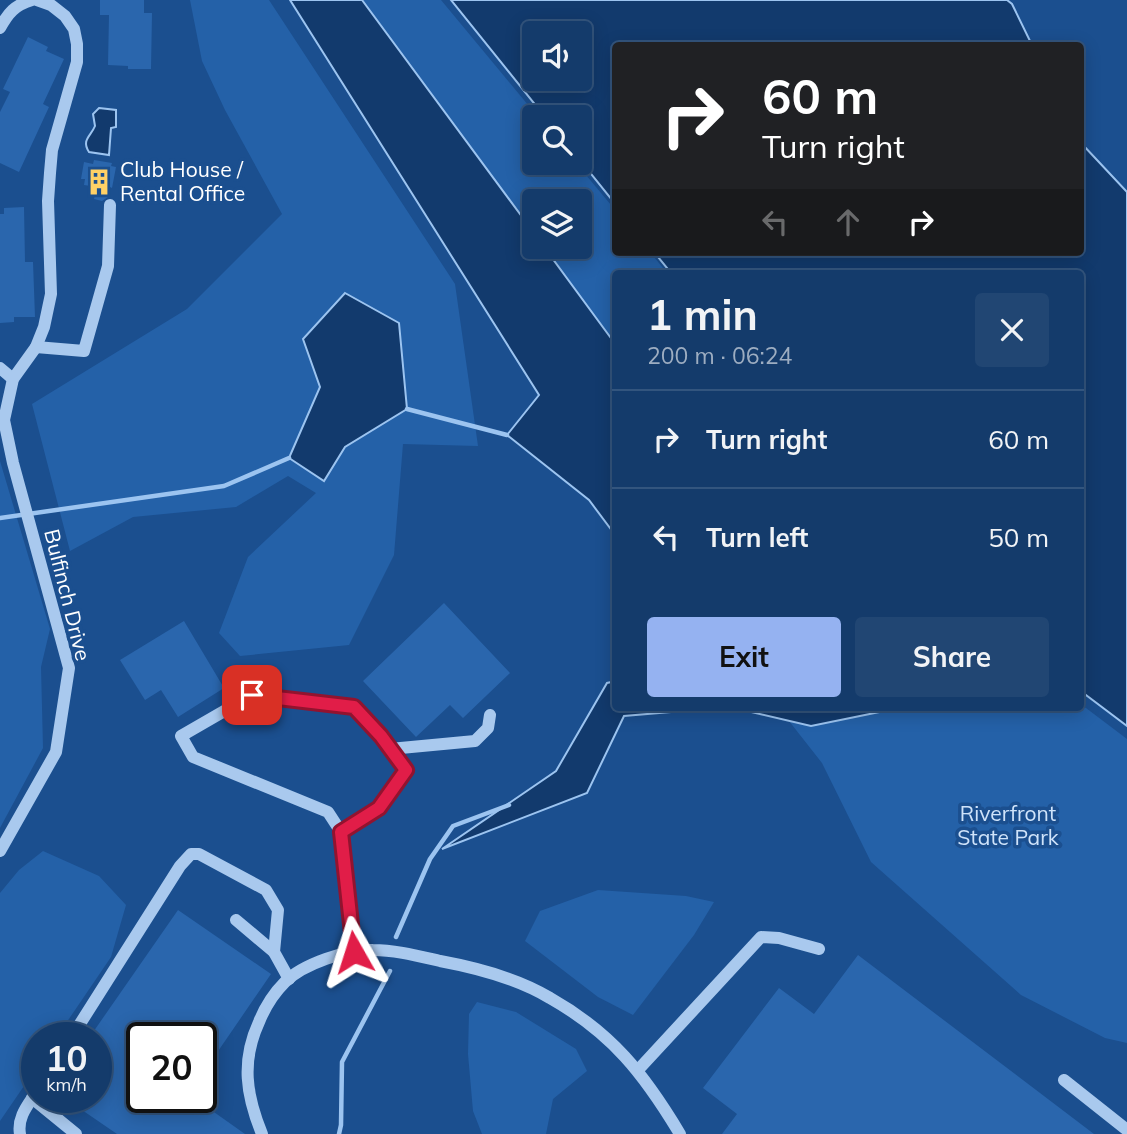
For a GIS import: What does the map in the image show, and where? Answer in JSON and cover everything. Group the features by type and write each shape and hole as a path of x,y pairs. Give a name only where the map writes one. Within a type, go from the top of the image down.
{"street":[{"name":"Bulfinch Drive","path":"0,28 8,13 20,4 34,0 51,5 65,16 74,29 77,44 74,78 52,150 48,201 51,294 44,327 36,347 13,379 4,428 69,668 56,752 0,851"},
{"path":"36,347 85,351 108,267 110,205"},
{"path":"0,368 13,379"},
{"path":"341,832 379,808 406,770 354,707 252,695 181,736 193,757 328,812 341,832 354,952"},
{"path":"390,749 475,741 488,728 490,715"},
{"path":"81,1022 180,866 191,854 199,854 266,890 278,910 274,952"},
{"path":"236,920 274,952 289,978"},
{"path":"638,1070 761,937 779,938 819,948"},
{"path":"262,1134 247,1076 248,1051 267,1004 289,978 312,965 342,954 372,950 474,967 510,979 550,998 600,1032 638,1070 680,1134"},
{"path":"1064,1080 1127,1130"},
{"path":"20,1134 23,1113"},
{"path":"54,1113 76,1134"}],"green space":[{"path":"190,0 269,0 455,284 478,446 403,444 394,555 349,645 240,656 219,633 248,557 316,493 288,476 236,507 133,517 70,551 32,404 187,309 282,214 225,110 202,61"},
{"path":"298,0 441,0 528,105 522,105 522,175 586,175 612,206 612,256 653,256 665,270 612,270 612,506"},
{"path":"0,461 50,629 41,667 43,748 0,828"},
{"name":"Riverfront State Park","path":"1084,707 1127,739 1127,1043 1105,1038 1021,995 871,862 822,763 781,711 1084,711"},
{"path":"43,851 99,876 126,905 111,957 67,1022 21,1022 21,1090 0,1121 0,893 19,870"},
{"path":"598,890 686,896 714,902 694,935 633,1015 598,997 525,941 540,911"},
{"path":"477,1002 516,1012 576,1049 587,1071 553,1099 546,1134 482,1134 473,1111 468,1054 469,1014"}],"shaded area":[{"path":"290,0 362,0 522,217 522,259 553,259 612,340 612,531 589,500 507,435 539,395"},
{"path":"451,0 1007,0 1012,4 1031,42 612,42 612,200 592,175 592,105 535,105 524,91 592,91 592,21 522,21 522,88"},
{"path":"99,108 116,110 116,127 111,128 109,155 89,152 86,144 95,126 93,114"},
{"path":"1084,146 1127,192 1127,726 1084,694 1084,270 669,270 657,256 1084,256"},
{"path":"345,293 399,323 407,409 345,447 324,481 289,458 320,387 303,339"},
{"path":"612,682 612,711 683,711 624,716 587,793 442,849 556,771 607,683"},
{"path":"747,711 884,711 811,726"}],"building":[{"path":"100,0 144,0 144,13 152,13 151,69 128,69 128,66 108,65 109,15 100,15"},
{"path":"28,37 48,47 46,51 64,59 43,104 49,107 19,172 0,163 0,112 10,92 3,89"},
{"name":"Club House / Rental Office","path":"94,160 112,163 111,166 116,167 112,188 110,187 108,197 102,201 94,199 97,187 84,185 85,179 81,179 84,162 93,164"},
{"path":"24,207 25,262 33,262 35,317 14,317 14,322 0,323 0,214 4,214 4,208"},
{"path":"444,603 510,673 463,718 450,705 416,737 363,681"},
{"path":"184,621 224,688 178,717 161,690 145,700 120,660"},
{"path":"178,910 271,974 217,1053 217,1022 126,1022 126,1113 215,1113 245,1134 117,1134 86,1113 112,1113 112,1022 100,1022"},
{"path":"858,955 1094,1134 722,1134 737,1114 703,1088 779,988 814,1014"}],"waterway":[{"path":"407,409 507,435"},
{"path":"0,518 224,486 289,458"},
{"path":"396,937 430,859 453,826 509,805"},
{"path":"339,1134 342,1062 390,971"}],"place":[{"name":"Club House / Rental Office","path":"99,182"}],"route":[{"path":"252,695 354,707 381,736 406,770 379,808 341,832 354,952"}]}
